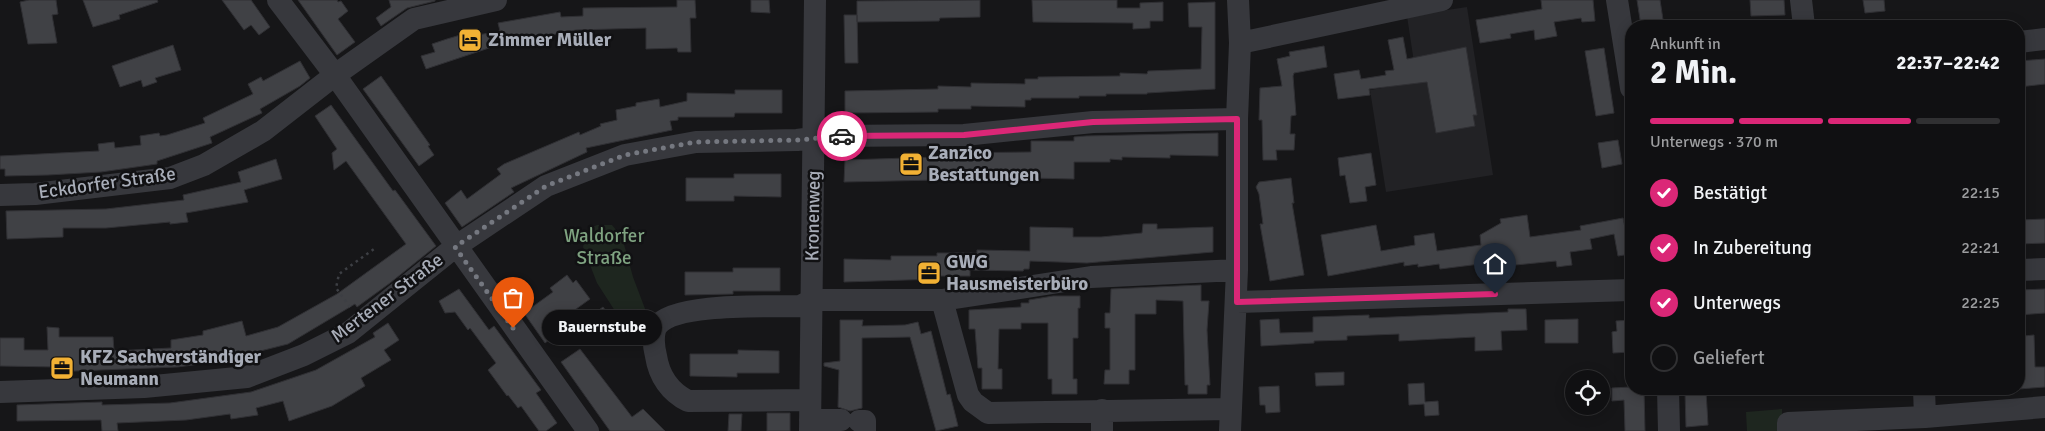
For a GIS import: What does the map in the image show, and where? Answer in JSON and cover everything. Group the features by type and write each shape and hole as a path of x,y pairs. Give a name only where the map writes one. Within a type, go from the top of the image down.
{"street":[{"path":"278,0 335,76 579,428"},
{"name":"Eckdorfer Straße","path":"0,195 35,194 170,178 204,165 263,131 414,19 496,0"},
{"name":"Kronenweg","path":"810,417 815,0"},
{"path":"942,300 968,395 979,407 988,413 1102,420 1230,420 1237,302 1237,119 1240,43 1238,0"},
{"path":"1240,43 1442,0"},
{"path":"1617,0 1625,50"},
{"path":"1800,0 1803,20"},
{"path":"2025,41 2045,39"},
{"name":"Mertener Straße","path":"0,392 144,387 247,377 304,355 348,333 455,247 546,186 625,155 696,142 797,140 814,137 964,135 1093,122 1237,119"},
{"path":"2025,270 2045,269"},
{"path":"855,424 688,401 675,394 664,379 656,359 654,343 657,326 670,316 697,309 800,306 812,300 942,300 1091,276 1237,270"},
{"path":"1237,302 1625,290"},
{"path":"1668,395 1669,431"},
{"path":"1924,395 1925,417"},
{"path":"1788,427 1925,417 2000,421 2045,407"}],"path":[{"path":"361,322 336,288 339,274 374,249"}],"shaded area":[{"path":"1467,7 1493,175 1386,192 1370,90 1417,82 1407,16"}],"green space":[{"name":"Waldorfer Straße","path":"597,225 612,225 622,237 633,277 647,314 638,328 615,311 597,283 583,247 588,229"},
{"path":"1782,409 1782,431 1747,431 1746,412"}],"building":[{"path":"56,0 58,14 52,15 57,43 28,44 20,2"},
{"path":"83,0 157,0 158,2 119,15 120,19 93,27"},
{"path":"222,0 251,0 270,27 259,35 251,25 244,30"},
{"path":"298,0 341,1 348,11 338,19 355,42 337,55"},
{"path":"389,0 435,1 407,8 381,26 376,18 391,7"},
{"path":"677,0 695,0 696,18 690,18 691,52 678,52 677,48 646,49 646,28 576,30 495,46 426,69 421,56 435,52 432,44 447,39 477,30 478,35 500,31 498,23 560,12 561,17 583,16 583,8 677,7"},
{"path":"751,0 769,0 770,13 751,12"},
{"path":"980,0 980,17 940,18 939,21 857,22 857,1"},
{"path":"1032,0 1117,0 1117,8 1140,8 1140,3 1163,2 1163,21 1150,21 1150,28 1133,29 1133,23 1033,22"},
{"path":"1541,0 1593,0 1595,21 1582,22 1581,18 1554,22 1557,36 1535,40 1534,30 1510,34 1511,38 1480,43 1476,20 1542,9"},
{"path":"1637,0 1660,0 1663,20 1640,20"},
{"path":"1750,0 1784,0 1785,15 1751,16"},
{"path":"1863,0 1884,0 1885,11 1865,13"},
{"path":"1215,2 1215,89 1147,94 1106,94 1106,96 1079,96 1079,98 1031,98 1031,100 1025,100 1025,107 971,106 971,109 938,109 938,112 845,113 845,91 938,89 938,86 971,87 971,83 1025,84 1025,79 1038,79 1038,77 1120,76 1120,73 1147,74 1148,71 1201,69 1202,27 1189,27 1188,3"},
{"path":"844,15 857,15 858,63 845,63"},
{"path":"1403,37 1407,59 1466,47 1477,115 1473,115 1475,126 1436,133 1427,82 1369,89 1370,95 1338,99 1334,74 1359,70 1361,79 1386,75 1385,71 1394,70 1388,40"},
{"path":"173,45 181,70 155,78 157,82 143,87 141,80 120,87 112,66"},
{"path":"1324,46 1327,67 1294,73 1293,76 1296,115 1291,116 1290,134 1295,134 1294,150 1276,150 1277,160 1263,160 1262,120 1259,120 1260,88 1282,86 1277,59 1290,56 1289,52"},
{"path":"1604,48 1614,113 1596,116 1585,51"},
{"path":"2045,59 2045,84 2025,86 2025,61"},
{"path":"300,61 310,78 300,86 260,109 262,113 210,137 212,143 157,161 157,164 101,172 48,175 5,176 5,169 0,169 0,156 99,151 98,144 114,142 115,148 141,145 140,136 159,133 160,136 167,135 205,123 203,118 253,94 248,84 261,77 263,81"},
{"path":"381,76 430,145 428,146 434,155 419,166 363,89"},
{"path":"735,90 782,90 782,113 735,113 734,117 678,117 678,120 670,121 672,130 586,148 587,152 511,188 514,192 462,227 445,203 461,190 467,199 501,174 497,169 504,164 579,132 580,135 601,126 600,124 617,120 616,110 636,106 636,103 659,99 660,107 687,101 687,93 735,94"},
{"path":"331,105 393,191 395,190 436,246 390,283 357,307 355,304 288,344 217,362 177,367 74,371 56,371 56,367 0,366 0,338 24,338 24,350 48,350 47,327 59,328 59,337 113,337 114,351 171,348 171,340 203,335 203,331 242,321 246,336 278,327 337,294 406,244 346,161 334,170 332,153 337,149 315,116"},
{"path":"1218,133 1218,156 1122,157 1122,160 1110,159 1110,162 1074,162 1074,179 1031,178 1031,175 938,175 938,180 844,182 845,160 938,157 938,153 1031,152 1031,141 1074,141 1074,137 1086,136"},
{"path":"1618,140 1622,164 1602,168 1598,143"},
{"path":"1371,153 1376,185 1365,187 1367,201 1350,203 1345,175 1340,176 1338,158"},
{"path":"276,159 282,179 244,190 248,202 186,213 188,222 106,228 63,228 63,237 7,239 6,211 106,209 184,200 183,195 241,182 238,172"},
{"path":"734,174 781,174 781,197 734,196 734,201 686,201 686,178 734,178"},
{"path":"1291,178 1294,203 1292,203 1304,275 1270,281 1260,224 1263,224 1259,194 1256,187 1259,182"},
{"path":"1527,215 1530,237 1581,230 1580,226 1623,218 1625,255 1618,256 1614,234 1590,239 1592,249 1570,252 1572,265 1557,267 1556,261 1505,266 1504,261 1440,269 1439,264 1418,267 1418,264 1404,266 1404,262 1328,276 1321,235 1376,225 1381,251 1415,245 1414,236 1434,233 1437,251 1481,245 1480,235 1501,223 1500,219"},
{"path":"2045,219 2045,243 2025,244 2025,220"},
{"path":"1143,224 1157,224 1157,229 1213,227 1213,252 1087,263 1030,261 1029,269 1024,269 1023,271 970,270 970,276 937,276 937,279 844,282 844,259 891,260 891,256 937,256 937,253 977,253 977,250 1030,251 1030,227 1073,228 1073,237 1101,237 1142,233"},
{"path":"733,268 780,268 780,291 733,291 733,294 685,295 685,272 733,272"},
{"path":"567,275 573,283 576,280 590,299 551,327 557,334 545,343 524,313 553,292 550,288"},
{"path":"1201,285 1201,301 1209,301 1207,330 1210,385 1207,385 1207,394 1188,394 1188,385 1185,385 1183,301 1156,300 1156,314 1135,314 1135,370 1129,370 1129,384 1104,384 1105,370 1110,370 1110,328 1105,328 1105,313 1110,313 1111,289"},
{"path":"459,289 489,330 494,326 541,390 536,393 557,423 546,431 539,431 521,406 518,408 507,396 488,370 496,363 470,328 468,330 455,312 445,313 439,301"},
{"path":"2045,289 2045,313 2025,315 2025,290"},
{"path":"1053,296 1080,296 1078,338 1073,338 1073,379 1077,379 1077,394 1052,394 1052,379 1048,379 1048,323 1021,323 1021,329 999,329 998,369 1002,369 1002,389 982,389 982,368 978,368 975,329 969,329 969,310 1021,307 1021,303 1029,303 1029,300"},
{"path":"603,307 611,318 599,326 592,315"},
{"path":"1508,309 1526,309 1527,330 1501,331 1502,350 1475,351 1475,337 1399,341 1399,334 1347,336 1347,340 1261,346 1260,320 1279,319 1280,333 1313,332 1313,317 1369,315 1369,318 1508,312"},
{"path":"1578,319 1578,343 1545,343 1545,320"},
{"path":"840,320 863,320 862,326 905,325 918,322 921,334 931,331 947,395 950,394 958,426 936,431 910,337 862,338 862,408 850,411 838,407 839,370 824,366 824,363 840,361"},
{"path":"1625,320 1625,352 1613,353 1612,332 1617,331 1616,321"},
{"path":"388,323 399,340 384,350 391,360 361,378 365,386 332,406 289,421 283,401 256,408 258,415 231,419 230,414 186,420 117,423 118,431 102,431 101,420 17,421 17,405 102,402 102,405 170,403 251,392 316,370 375,337 373,333"},
{"path":"2034,335 2035,367 2045,367 2045,387 2025,389 2025,336"},
{"path":"580,349 632,417 643,409 665,431 610,431 561,362"},
{"path":"738,350 779,351 779,373 737,373 737,377 690,376 690,354 738,354"},
{"path":"1344,372 1344,385 1316,386 1315,373"},
{"path":"1424,383 1425,402 1438,401 1439,415 1425,416 1424,404 1409,405 1408,384"},
{"path":"1279,386 1280,412 1266,413 1265,405 1260,405 1259,387"},
{"path":"1625,387 1625,395 1644,395 1645,431 1625,431 1624,400 1612,401 1612,388"},
{"path":"1685,395 1706,395 1708,425 1686,427"},
{"path":"767,413 790,413 790,431 767,431"},
{"path":"729,414 742,414 741,431 728,431"}],"way so far":[{"path":"513,328 455,247 546,186 625,155 696,142 797,140 842,136"}],"place":[{"name":"Zimmer Müller","path":"470,40"},
{"name":"Zanzico Bestattungen","path":"911,164"},
{"name":"GWG Hausmeisterbüro","path":"929,273"},
{"name":"Bauernstube","path":"513,328"},
{"name":"KFZ Sachverständiger Neumann","path":"62,368"}],"route":[{"path":"842,136 964,135 1093,122 1237,119 1237,302 1495,294"}]}
